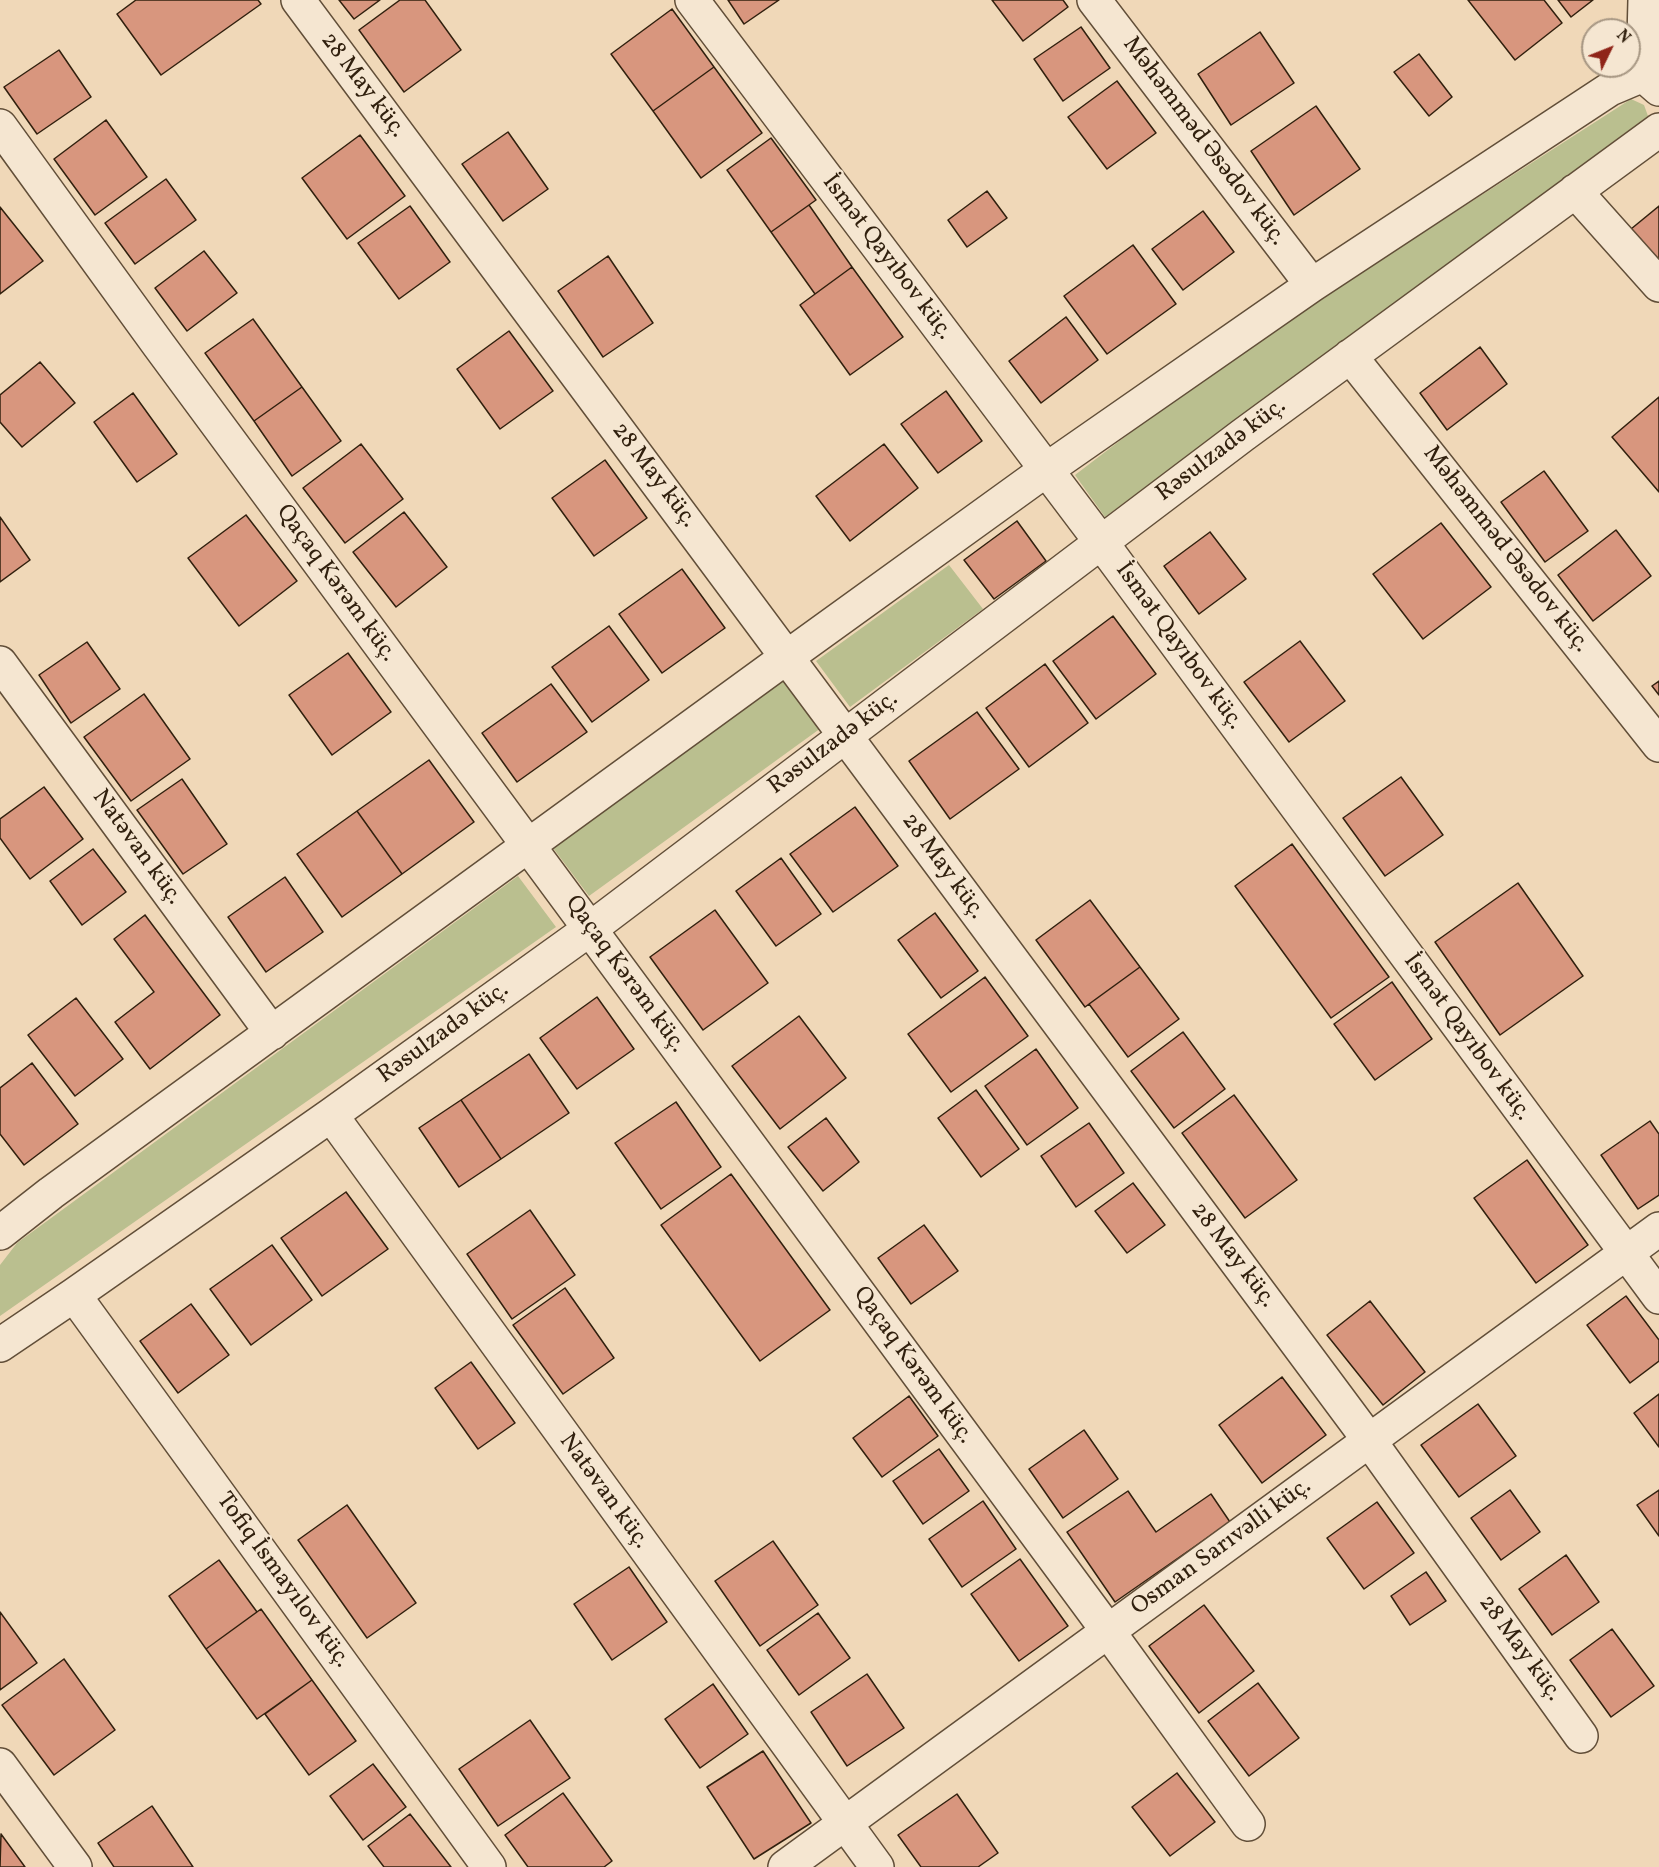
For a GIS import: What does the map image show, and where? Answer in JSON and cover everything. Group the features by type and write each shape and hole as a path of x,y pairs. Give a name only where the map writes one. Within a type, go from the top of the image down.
{"street":[{"name":"28 May küç.","path":"298,0 1369,1440 1581,1736"},
{"name":"İsmət Qayıbov küç.","path":"692,0 1101,542 1659,1297"},
{"name":"Məhəmməd Əsədov küç.","path":"1094,0 1312,285"},
{"path":"1,1231 1046,470 1312,285 1610,89 1651,82 1645,0"},
{"name":"Qaçaq Kərəm küç.","path":"0,126 158,345 1108,1631 1248,1824"},
{"name":"Rəsulzadə küç.","path":"0,1345 331,1115 590,929 1101,542 1659,130"},
{"path":"1575,191 1659,285"},
{"name":"Məhəmməd Əsədov küç.","path":"1350,356 1659,745"},
{"name":"Natəvan küç.","path":"0,663 272,1033"},
{"name":"Natəvan küç.","path":"331,1115 877,1867"},
{"name":"Osman Sarıvəlli küç.","path":"785,1867 1659,1229"},
{"name":"Tofiq İsmayılov küç.","path":"74,1295 489,1867"},
{"path":"0,1766 75,1867"}],"green space":[{"path":"1631,99 1644,105 1648,116 1105,517 1075,475 1190,387 1362,272"},
{"path":"949,565 983,609 850,707 816,661"},
{"path":"784,677 821,728 589,896 553,848"},
{"path":"518,876 556,927 0,1316 0,1265 17,1243"}],"building":[{"path":"136,0 258,0 261,4 161,75 117,14"},
{"path":"339,0 380,0 354,19"},
{"path":"400,0 425,0 461,50 404,92 359,30"},
{"path":"728,0 779,0 744,24"},
{"path":"992,0 1063,0 1068,7 1023,41"},
{"path":"1468,0 1544,0 1562,23 1515,60"},
{"path":"1558,0 1593,0 1571,17"},
{"path":"672,9 714,67 653,111 611,54"},
{"path":"1081,27 1110,68 1063,101 1034,59"},
{"path":"1260,32 1294,83 1231,125 1198,74"},
{"path":"59,50 91,97 37,134 4,87"},
{"path":"1419,54 1452,97 1429,116 1394,72"},
{"path":"714,67 762,133 701,178 653,111"},
{"path":"1117,81 1156,133 1107,169 1068,117"},
{"path":"1316,106 1360,169 1294,215 1251,151"},
{"path":"106,120 147,177 95,215 54,159"},
{"path":"508,132 548,189 503,221 462,164"},
{"path":"360,135 405,196 347,239 302,178"},
{"path":"771,138 816,200 771,232 727,170"},
{"path":"166,179 196,220 135,264 105,223"},
{"path":"987,191 1007,218 967,247 948,220"},
{"path":"809,205 852,267 815,294 771,232"},
{"path":"410,206 450,262 399,299 358,243"},
{"path":"1659,206 1659,263 1631,229"},
{"path":"0,207 43,261 0,294"},
{"path":"1203,211 1234,252 1183,290 1152,249"},
{"path":"1133,245 1176,304 1107,354 1064,296"},
{"path":"204,251 237,293 187,331 155,288"},
{"path":"608,256 653,323 603,357 558,291"},
{"path":"852,267 903,337 850,375 800,305"},
{"path":"1066,317 1098,360 1041,403 1009,361"},
{"path":"253,319 302,387 254,421 205,353"},
{"path":"509,331 553,391 500,429 457,369"},
{"path":"1480,347 1507,384 1447,430 1420,393"},
{"path":"40,362 75,403 22,447 0,422 0,395"},
{"path":"302,387 341,441 292,476 254,421"},
{"path":"946,391 982,441 938,473 901,424"},
{"path":"133,393 177,454 137,482 94,422"},
{"path":"1659,397 1659,492 1612,437"},
{"path":"361,444 403,499 345,543 303,488"},
{"path":"884,444 918,488 850,541 816,496"},
{"path":"605,460 647,518 594,556 552,498"},
{"path":"1544,471 1588,531 1545,562 1501,502"},
{"path":"404,512 447,567 396,607 353,552"},
{"path":"246,515 297,581 239,626 188,558"},
{"path":"0,517 30,560 0,582"},
{"path":"1017,521 1046,561 994,599 964,560"},
{"path":"1441,523 1491,587 1423,639 1373,574"},
{"path":"1616,530 1651,576 1593,621 1558,575"},
{"path":"1210,532 1246,579 1199,614 1164,566"},
{"path":"682,569 725,628 662,673 619,614"},
{"path":"1113,616 1156,674 1096,719 1053,661"},
{"path":"609,626 649,680 592,722 552,667"},
{"path":"1300,641 1345,701 1289,742 1244,682"},
{"path":"87,642 120,689 71,723 39,675"},
{"path":"348,653 391,712 332,755 289,695"},
{"path":"1045,664 1088,723 1029,767 986,708"},
{"path":"1659,681 1659,695 1652,686"},
{"path":"551,684 587,732 517,782 482,733"},
{"path":"144,694 190,759 131,801 84,737"},
{"path":"977,712 1019,769 950,819 909,761"},
{"path":"429,760 474,822 402,874 357,811"},
{"path":"1401,777 1443,835 1385,876 1343,818"},
{"path":"182,779 227,844 183,874 137,810"},
{"path":"44,787 83,839 30,879 0,838 0,819"},
{"path":"855,807 898,866 833,912 790,854"},
{"path":"357,811 402,874 342,917 297,854"},
{"path":"1292,844 1389,977 1331,1018 1235,886"},
{"path":"93,849 126,892 82,925 50,881"},
{"path":"781,858 821,914 776,946 736,891"},
{"path":"285,877 323,932 266,972 228,917"},
{"path":"1518,883 1583,976 1500,1035 1435,942"},
{"path":"1090,900 1140,967 1085,1007 1036,940"},
{"path":"715,910 768,983 703,1030 650,957"},
{"path":"935,913 978,971 941,998 898,940"},
{"path":"145,915 220,1015 150,1069 115,1022 154,992 114,939"},
{"path":"1140,967 1179,1019 1128,1057 1089,1004"},
{"path":"985,977 1028,1036 951,1092 908,1034"},
{"path":"1392,982 1432,1039 1375,1080 1334,1024"},
{"path":"597,997 634,1049 577,1089 540,1038"},
{"path":"76,998 123,1059 75,1096 28,1035"},
{"path":"799,1016 846,1078 780,1129 732,1066"},
{"path":"1183,1032 1225,1089 1174,1128 1131,1071"},
{"path":"1036,1049 1078,1108 1027,1145 985,1086"},
{"path":"529,1054 569,1113 501,1159 461,1100"},
{"path":"32,1063 78,1124 24,1165 0,1134 0,1088"},
{"path":"976,1090 1019,1149 981,1177 938,1118"},
{"path":"1234,1095 1297,1180 1245,1218 1182,1133"},
{"path":"461,1100 501,1159 459,1187 419,1128"},
{"path":"676,1102 721,1167 661,1209 615,1143"},
{"path":"826,1118 859,1162 823,1191 788,1147"},
{"path":"1650,1121 1659,1134 1659,1195 1638,1209 1601,1155"},
{"path":"1089,1123 1124,1173 1076,1207 1041,1156"},
{"path":"1527,1160 1588,1245 1536,1283 1474,1198"},
{"path":"731,1174 830,1310 760,1361 661,1225"},
{"path":"1133,1183 1165,1225 1127,1253 1095,1211"},
{"path":"346,1192 388,1249 322,1296 281,1238"},
{"path":"530,1210 575,1275 512,1319 467,1254"},
{"path":"924,1225 958,1271 911,1304 878,1258"},
{"path":"272,1245 312,1300 251,1345 210,1289"},
{"path":"565,1288 614,1358 563,1394 513,1325"},
{"path":"1626,1296 1659,1340 1659,1361 1630,1383 1587,1325"},
{"path":"1370,1301 1425,1372 1383,1405 1327,1335"},
{"path":"191,1304 229,1355 178,1393 140,1341"},
{"path":"471,1362 515,1423 478,1449 435,1388"},
{"path":"1282,1377 1326,1435 1262,1483 1219,1425"},
{"path":"1659,1394 1659,1447 1634,1413"},
{"path":"909,1396 938,1436 882,1477 853,1438"},
{"path":"1478,1404 1516,1456 1459,1497 1421,1445"},
{"path":"1084,1430 1118,1479 1063,1518 1029,1469"},
{"path":"939,1449 969,1491 923,1524 893,1481"},
{"path":"1510,1490 1540,1532 1501,1560 1471,1518"},
{"path":"1659,1490 1659,1536 1637,1505"},
{"path":"1128,1491 1156,1532 1211,1494 1230,1522 1115,1602 1067,1532"},
{"path":"983,1501 1016,1549 962,1587 929,1539"},
{"path":"1377,1502 1414,1553 1364,1589 1327,1538"},
{"path":"347,1505 416,1603 367,1638 298,1540"},
{"path":"773,1541 818,1605 760,1646 715,1581"},
{"path":"1566,1555 1599,1602 1552,1635 1519,1589"},
{"path":"1020,1559 1068,1626 1019,1661 971,1594"},
{"path":"219,1560 257,1612 206,1649 169,1596"},
{"path":"629,1567 667,1622 612,1660 574,1604"},
{"path":"1426,1572 1446,1601 1410,1625 1391,1596"},
{"path":"1204,1605 1254,1671 1199,1713 1149,1646"},
{"path":"261,1609 312,1680 257,1719 206,1649"},
{"path":"0,1612 37,1663 0,1690"},
{"path":"818,1613 850,1658 799,1695 767,1650"},
{"path":"1612,1629 1654,1686 1611,1717 1570,1660"},
{"path":"64,1659 115,1730 54,1775 2,1705"},
{"path":"867,1674 904,1728 847,1766 811,1712"},
{"path":"312,1680 356,1741 309,1775 265,1714"},
{"path":"1258,1683 1299,1738 1249,1776 1208,1721"},
{"path":"713,1684 748,1734 700,1768 665,1719"},
{"path":"530,1720 570,1778 498,1826 459,1769"},
{"path":"763,1751 811,1823 754,1859 707,1787"},
{"path":"373,1764 406,1807 363,1840 330,1796"},
{"path":"1177,1773 1215,1822 1170,1856 1132,1807"},
{"path":"563,1793 612,1861 604,1867 528,1867 505,1835"},
{"path":"957,1794 998,1853 978,1867 921,1867 898,1835"},
{"path":"152,1806 193,1867 114,1867 98,1843"},
{"path":"410,1814 451,1867 384,1867 368,1846"},
{"path":"1,1834 25,1867 0,1867"}]}
